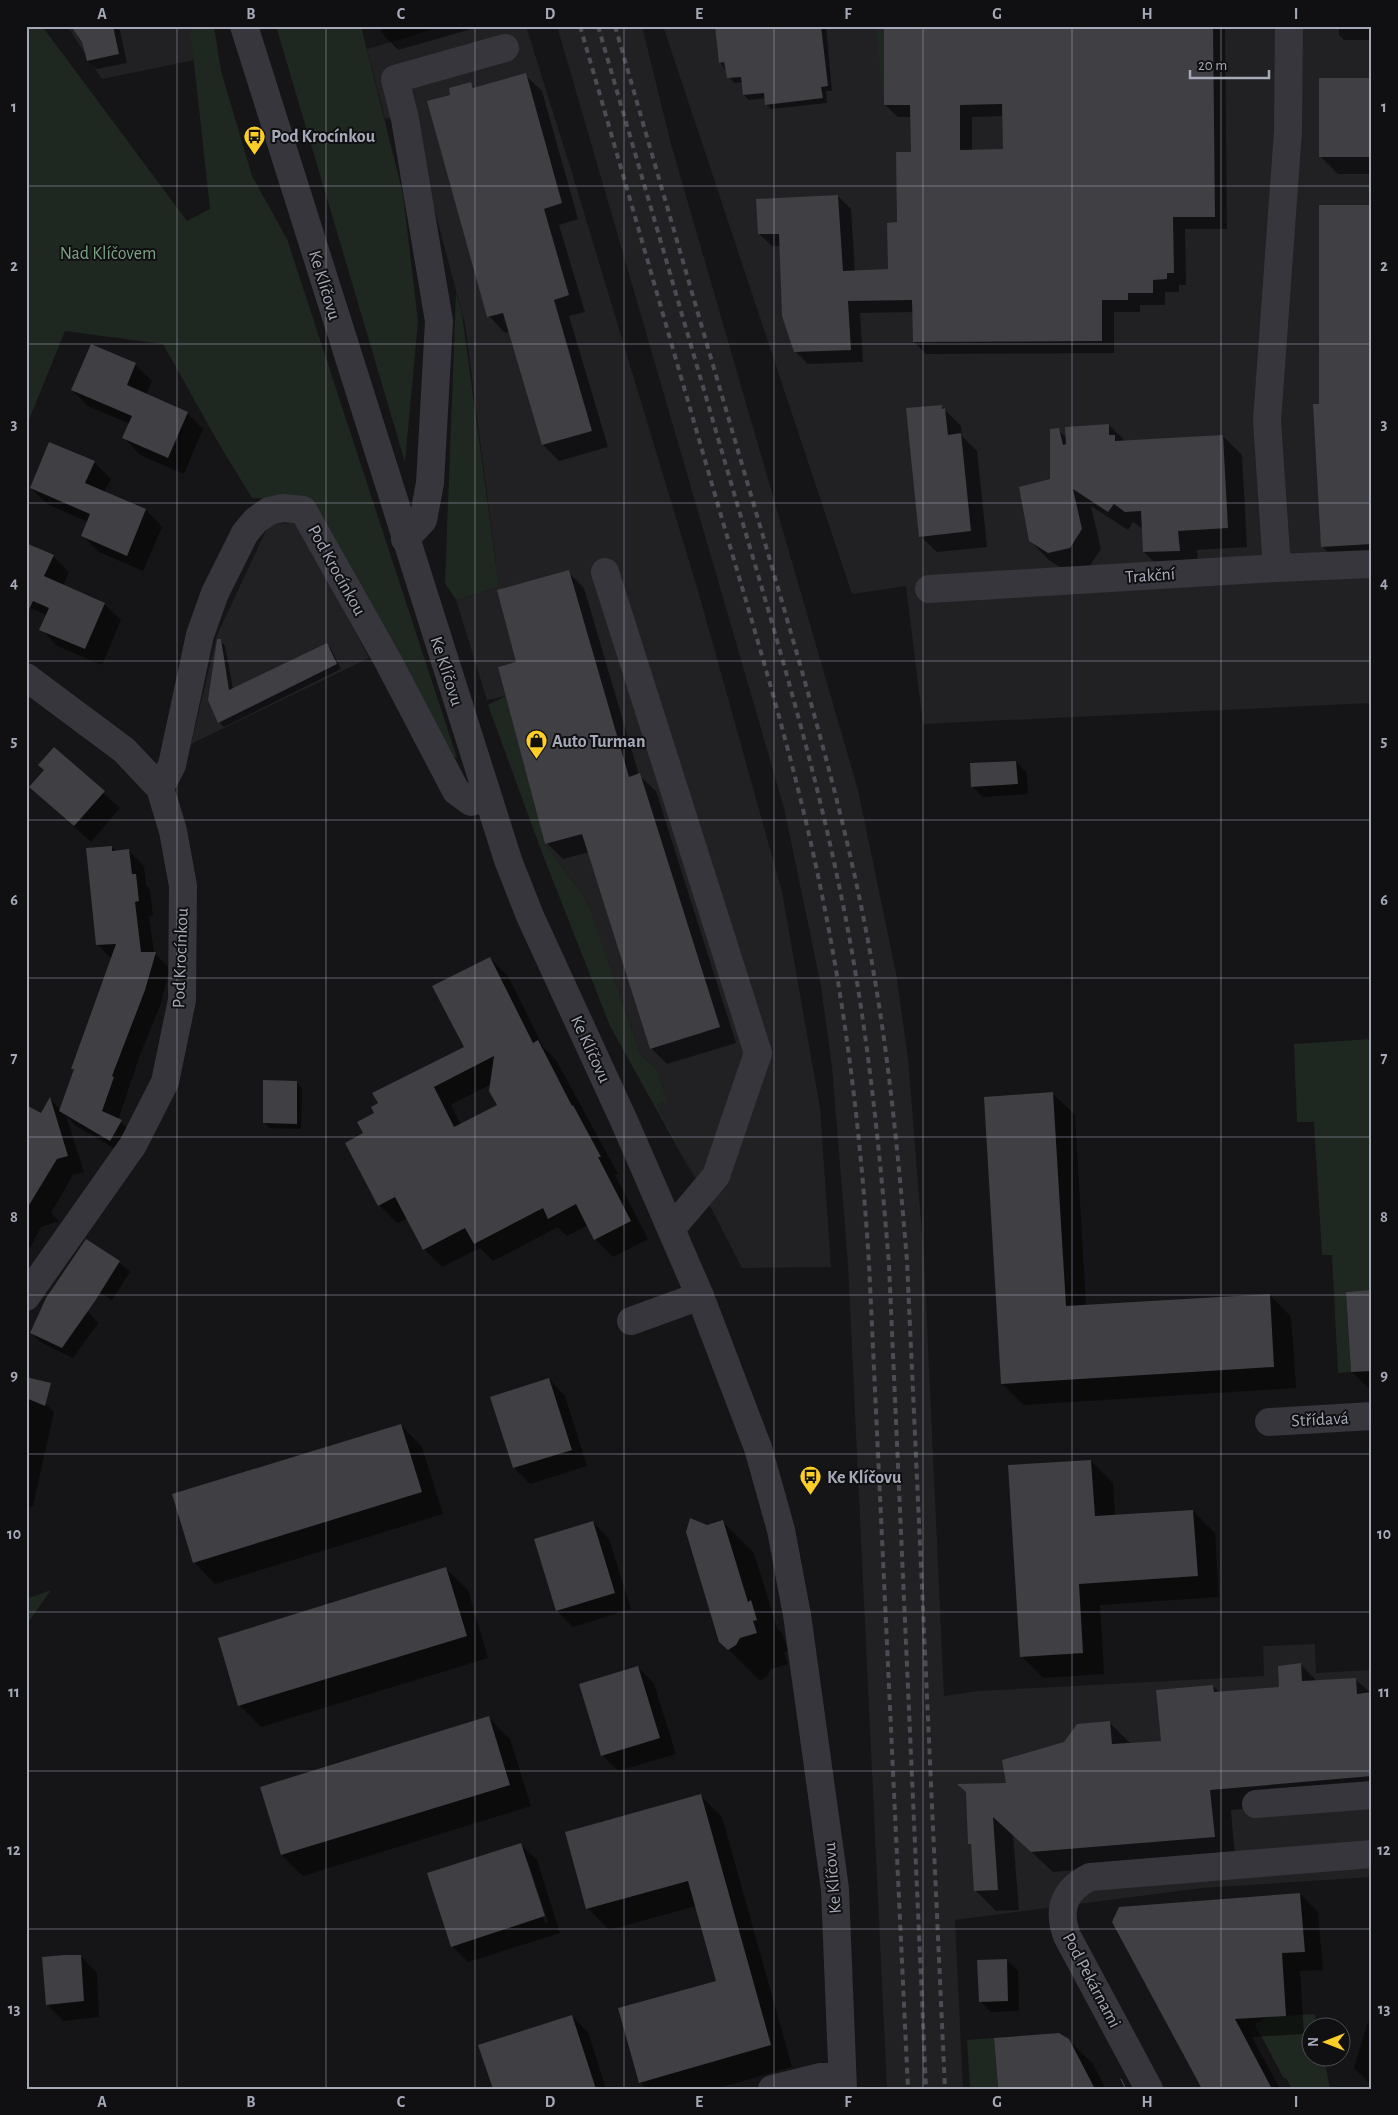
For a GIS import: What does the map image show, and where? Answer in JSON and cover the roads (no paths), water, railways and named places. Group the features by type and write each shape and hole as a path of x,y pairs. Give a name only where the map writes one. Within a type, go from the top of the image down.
{"street":[{"name":"Ke Klíčovu","path":"244,26 508,860 530,916 672,1228 758,1448 781,1530 797,1615 835,1889 843,2083"},
{"path":"1277,568 1267,421 1288,131 1290,26"},
{"path":"406,539 423,520 430,483 439,321 405,119 395,79 505,48"},
{"name":"Pod Krocínkou","path":"160,788 172,765 200,635 215,593 245,533 256,520 269,511 283,508 303,510 388,661 456,791 471,802 487,797"},
{"name":"Trakční","path":"929,589 1372,564"},
{"path":"605,572 758,1053 716,1176 672,1228"},
{"name":"Pod Krocínkou","path":"26,677 124,750 160,788 173,831 183,886 182,1000 165,1082 133,1145 26,1297"},
{"path":"631,1321 700,1296"},
{"name":"Střídavá","path":"1269,1422 1372,1416"},
{"path":"1256,1804 1372,1795"},
{"name":"Pod Pekárnami","path":"1149,2089 1067,1936 1062,1923 1062,1906 1068,1894 1077,1883 1090,1877 1372,1854"},
{"path":"772,2089 820,2077 843,2083"}],"tram line":[{"path":"1121,2079 1126,2089"}],"railway":[{"path":"580,26 788,750 812,846 839,987 852,1078 862,1170 869,1263 908,2089"},
{"path":"598,26 792,694 818,792 840,890 857,983 876,1124 889,1265 926,2089"},
{"path":"615,26 824,751 863,914 879,1005 901,1188 907,1261 945,2089"}],"place":[{"name":"Pod Krocínkou","path":"255,155"},
{"name":"Auto Turman","path":"536,760"},
{"name":"Ke Klíčovu","path":"811,1496"}],"park label":[{"name":"Nad Klíčovem","path":"108,253"}]}
